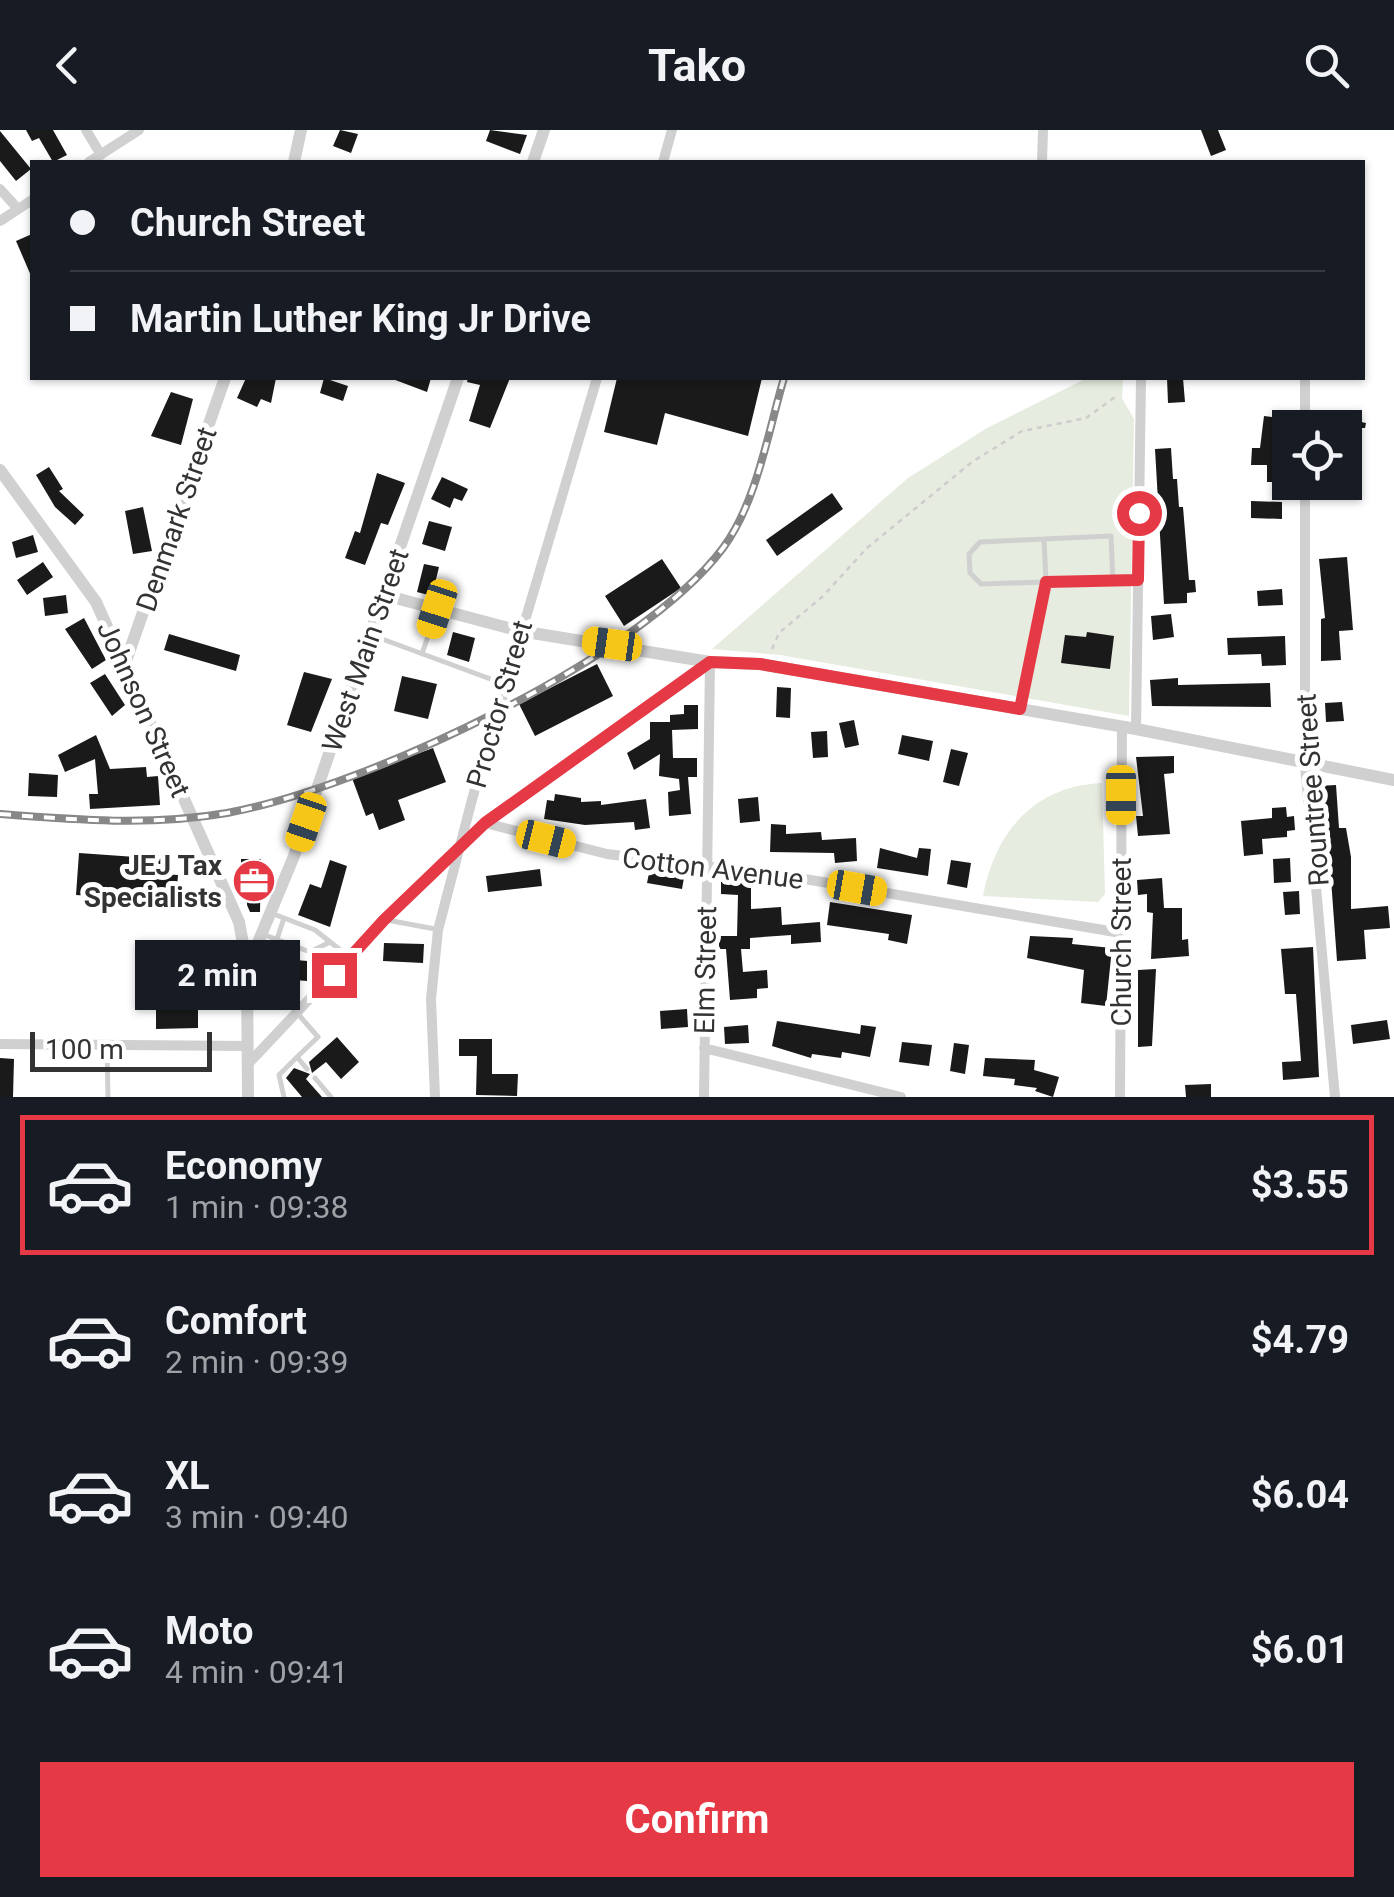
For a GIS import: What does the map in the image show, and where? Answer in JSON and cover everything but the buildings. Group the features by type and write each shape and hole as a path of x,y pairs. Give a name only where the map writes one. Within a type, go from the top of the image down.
{"street":[{"path":"86,130 101,154"},
{"path":"92,160 139,130"},
{"path":"294,160 301,130"},
{"path":"534,160 544,130"},
{"path":"664,160 672,130"},
{"path":"1042,160 1043,130"},
{"path":"0,189 18,210"},
{"path":"0,221 30,201"},
{"name":"Denmark Street","path":"126,661 224,380"},
{"name":"West Main Street","path":"248,1097 247,969 262,934 278,916 457,380"},
{"name":"Proctor Street","path":"436,1097 430,999 438,930 520,631 596,380"},
{"name":"Church Street","path":"1120,1097 1121,933 1138,580 1141,380"},
{"path":"1305,380 1305,410"},
{"name":"Johnson Street","path":"0,470 77,573 126,661 238,922 247,969"},
{"name":"Rountree Street","path":"1305,500 1304,766 1336,1097"},
{"path":"384,595 520,631 710,662 760,664 1129,728 1304,766 1394,780"},
{"path":"248,1064 384,920 485,823 710,662"},
{"name":"Elm Street","path":"704,1097 710,662"},
{"name":"Cotton Avenue","path":"485,823 607,854 707,866 1121,933"},
{"path":"0,1044 248,1046"},
{"path":"704,1048 901,1097"}],"lane":[{"path":"1113,582 1111,536 980,542 968,554 970,573 981,584 1113,582 1138,580"},
{"path":"1020,709 1046,582 1044,539"},
{"path":"422,654 437,609"},
{"path":"371,634 505,685"},
{"path":"276,939 278,916 330,942 350,958"},
{"path":"384,920 438,930"},
{"path":"262,934 310,952 330,942"},
{"path":"284,1097 279,1075 318,1037 298,1014"},
{"path":"107,1046 108,1097"},
{"path":"297,1057 307,1069"},
{"path":"315,1078 331,1097"}],"path":[{"path":"772,649 779,634 822,597 867,548 972,462 1022,431 1086,418 1118,394"}],"shaded area":[{"path":"1083,380 1123,380 1122,398 1134,419 1129,716 780,655 712,649 908,478 987,428"},
{"path":"1102,783 1105,894 1098,902 983,896 997,852 1022,817 1056,793"}],"railway":[{"path":"0,814 142,821 227,813 350,777 495,713 629,633 683,591 723,548 753,488 783,380"}],"place":[{"name":"JEJ Tax Specialists","path":"254,881"}],"route":[{"path":"334,975 384,920 485,823 575,763 710,662 760,664 1020,709 1046,582 1138,580 1139,513"}]}
